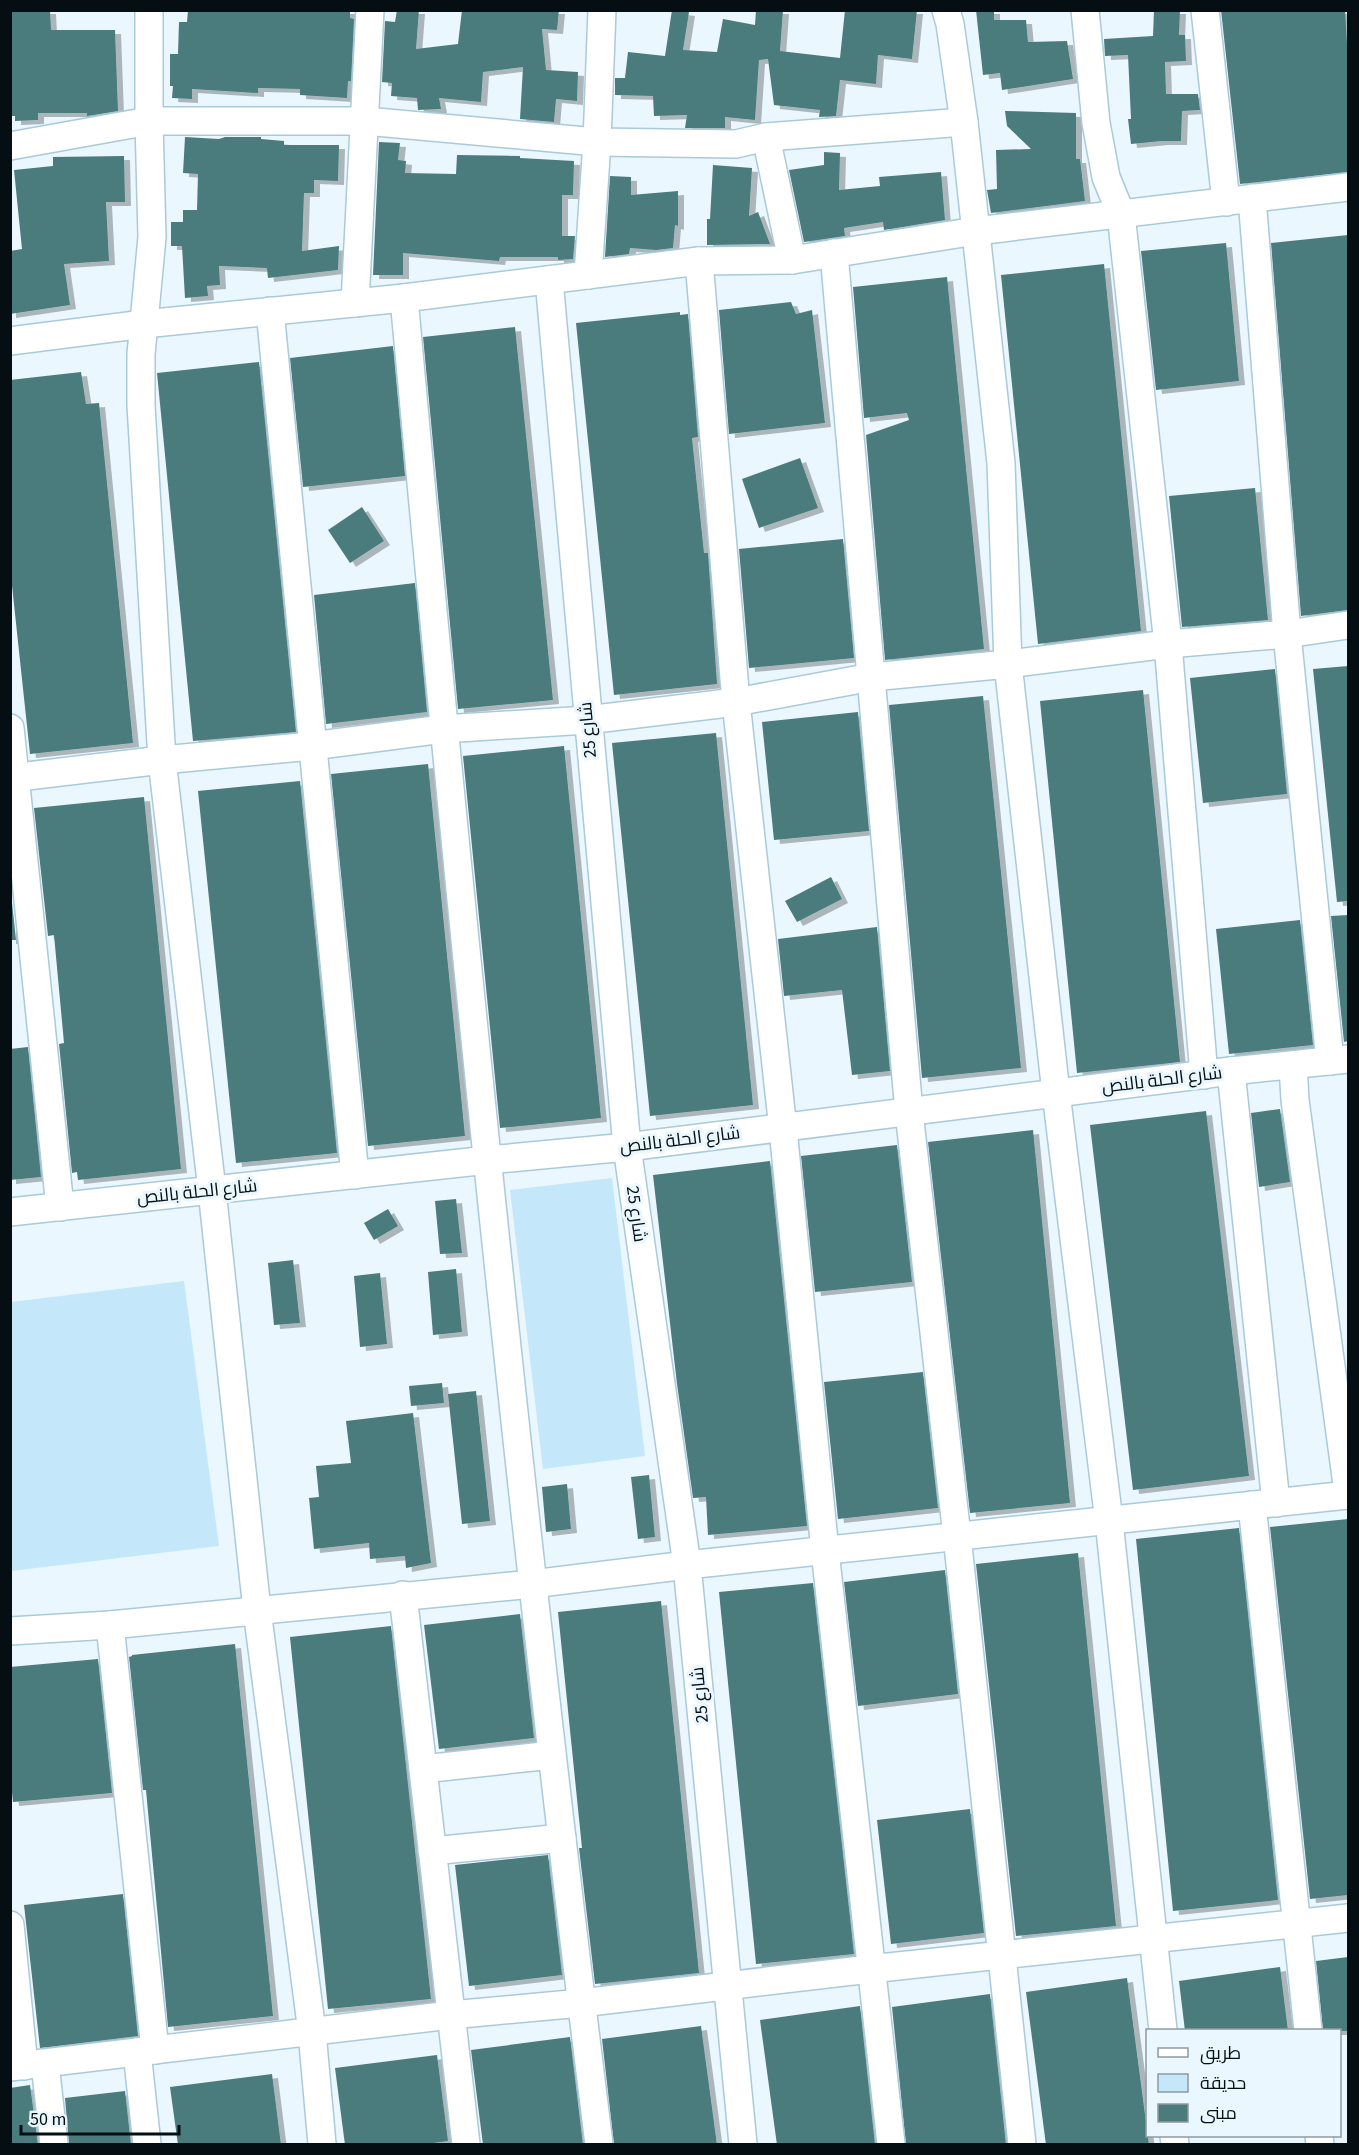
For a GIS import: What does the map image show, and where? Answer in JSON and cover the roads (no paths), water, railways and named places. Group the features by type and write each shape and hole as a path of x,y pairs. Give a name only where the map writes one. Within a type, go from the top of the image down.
{"street":[{"path":"149,10 152,237 141,354 141,405 162,760 212,1190 257,1610 312,2032 322,2145"},
{"path":"355,303 370,10"},
{"path":"588,275 597,142 602,10"},
{"path":"946,10 964,122 1000,463 1008,664 1056,1093 1109,1521 1163,2029"},
{"path":"1085,10 1096,123 1106,177 1121,214 1168,644 1204,1075"},
{"path":"1205,10 1226,202"},
{"path":"10,146 149,121 365,121 597,142 736,144 766,137 964,122"},
{"path":"766,137 792,260"},
{"path":"10,341 144,324 404,298 699,261 792,260 976,231 1348,187"},
{"path":"1252,198 1287,634 1339,1060"},
{"path":"834,253 909,1112 1022,2145"},
{"path":"699,261 736,702 783,1129 825,1551 891,2145"},
{"name":"شارع 25","path":"549,280 627,1147 687,1565 743,2145"},
{"path":"404,298 443,729 532,1584 598,2145"},
{"path":"270,311 355,1175"},
{"path":"13,778 162,760 312,746 443,729 587,720 736,702 872,677 1008,664 1168,644 1287,634 1348,625"},
{"path":"10,728 13,778 60,1207"},
{"name":"شارع الحلة بالنص","path":"10,1212 627,1147 1231,1071 1339,1060"},
{"path":"10,1631 110,1624 532,1584 687,1565 1348,1494 1295,1100 1293,1065"},
{"path":"1231,1071 1297,1924 1308,2029"},
{"path":"403,1595 466,2145"},
{"path":"110,1624 146,2051 147,2145"},
{"path":"423,1769 552,1755"},
{"path":"432,1851 562,1838"},
{"path":"26,2066 451,2015 581,2003 870,1969 1348,1918"},
{"path":"10,1925 26,2066 54,2145"}]}
